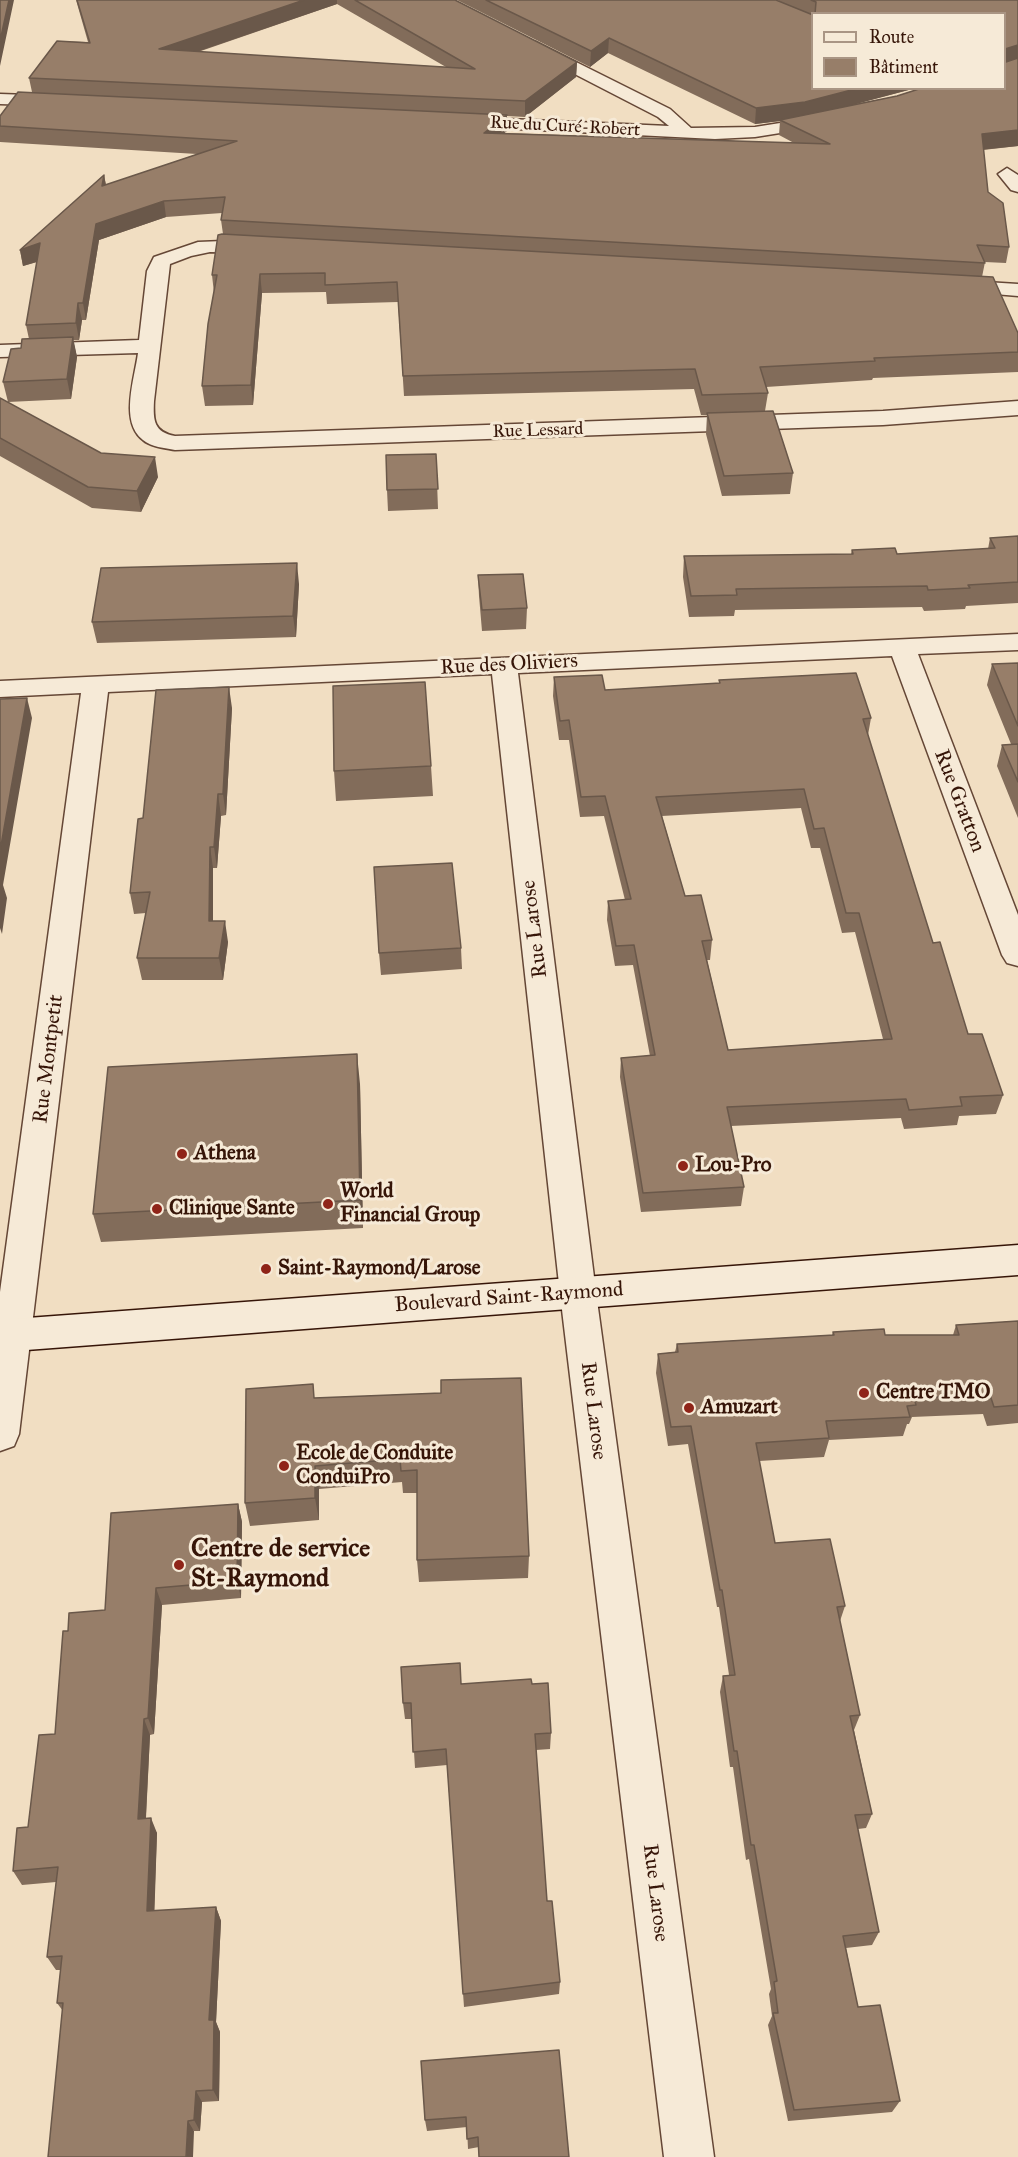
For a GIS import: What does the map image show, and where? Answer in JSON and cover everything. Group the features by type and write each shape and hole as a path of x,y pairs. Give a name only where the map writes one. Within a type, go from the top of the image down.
{"street":[{"path":"524,41 664,113 687,133"},
{"path":"0,99 71,102"},
{"name":"Rue du Curé-Robert","path":"450,121 739,134 846,118"},
{"name":"Rue Lessard","path":"284,248 203,246 180,250 161,261 157,272 148,346 143,414 146,430 155,439 175,443 883,418 1018,408"},
{"path":"935,285 1018,290"},
{"path":"0,351 148,346"},
{"name":"Rue des Oliviers","path":"0,689 1018,642"},
{"name":"Rue Gratton","path":"902,648 958,803 1018,954"},
{"name":"Rue Larose","path":"504,665 578,1293 689,2157"},
{"name":"Rue Montpetit","path":"0,1434 6,1336 96,684"},
{"name":"Boulevard Saint-Raymond","path":"6,1336 1018,1260"}],"building":[{"path":"0,0 9,0 0,41"},
{"path":"77,0 304,0 159,49 475,69 355,0 455,0 577,62 525,101 29,78 57,41 90,43"},
{"path":"486,0 776,0 811,14 811,90 851,90 805,102 756,108 609,38 591,51"},
{"path":"811,0 1018,0 1018,45 1006,49 1006,12 815,12 816,2"},
{"path":"1018,58 1018,130 982,134 988,192 1003,203 1009,247 977,245 985,263 221,220 225,197 164,201 96,224 83,303 78,303 76,323 26,325 40,243 20,250 104,175 102,186 237,141 0,126 0,116 18,92 507,115 484,133 830,144 780,120 897,96 916,90 1006,90 1006,62"},
{"path":"218,235 993,277 1018,333 1018,352 874,358 875,361 760,367 768,393 702,395 695,369 403,376 397,282 325,285 325,273 260,274 251,385 202,386 208,324 217,275 212,275"},
{"path":"73,337 67,379 3,382 11,349 21,348 22,339"},
{"path":"0,398 101,453 155,457 137,491 88,487 0,438"},
{"path":"773,411 793,473 724,476 707,413"},
{"path":"436,454 438,489 387,490 386,455"},
{"path":"1018,536 1018,582 968,585 970,588 928,590 927,586 736,589 737,595 691,596 684,556 853,554 852,550 895,548 897,554 995,548 990,538"},
{"path":"297,563 293,616 92,622 101,568"},
{"path":"523,574 527,608 482,610 478,575"},
{"path":"1018,663 1018,726 992,664"},
{"path":"856,673 871,718 863,719 933,943 940,942 968,1034 982,1034 1003,1095 960,1097 962,1106 909,1110 906,1099 727,1107 744,1187 643,1193 621,1058 655,1055 634,945 616,946 608,901 631,899 605,796 581,797 569,720 560,721 554,677 602,675 605,690 720,683 719,680","holes":["804,789 814,829 824,828 846,913 859,913 892,1039 728,1050 702,941 712,940 701,895 685,896 656,797"]},
{"path":"425,682 431,766 334,771 333,686"},
{"path":"229,687 223,794 218,794 214,847 210,847 209,921 225,921 219,958 137,958 150,892 130,893 138,819 143,818 156,690"},
{"path":"27,698 0,851 0,699"},
{"path":"1018,744 1018,782 1002,745"},
{"path":"452,863 461,948 379,953 374,867"},
{"path":"357,1054 360,1200 93,1214 108,1067"},
{"path":"1018,1321 1018,1405 994,1407 990,1395 914,1398 916,1405 907,1406 910,1417 826,1421 829,1438 756,1443 775,1543 830,1539 845,1606 837,1607 860,1715 850,1716 872,1814 855,1815 879,1932 843,1936 858,2007 880,2005 900,2101 794,2110 773,2013 778,2013 774,1982 777,1981 754,1845 751,1845 737,1751 734,1751 723,1676 735,1675 722,1590 720,1590 691,1426 671,1427 658,1354 678,1352 677,1344 834,1335 833,1332 884,1329 885,1335 959,1335 956,1325"},
{"path":"521,1378 529,1556 417,1560 417,1470 401,1471 400,1459 315,1466 315,1498 245,1503 246,1389 313,1384 314,1398 441,1393 441,1380"},
{"path":"238,1504 237,1581 156,1588 148,1718 144,1719 138,1819 151,1818 147,1911 216,1907 209,2020 214,2020 213,2090 196,2091 194,2120 188,2121 186,2157 48,2157 63,2003 57,2003 62,1956 47,1957 58,1867 13,1871 17,1828 28,1827 39,1735 55,1734 63,1631 68,1631 69,1613 105,1610 111,1513"},
{"path":"460,1663 461,1684 531,1679 532,1684 548,1683 551,1733 535,1734 547,1901 552,1901 560,1982 463,1994 446,1749 413,1752 411,1703 403,1703 401,1667"},
{"path":"559,2050 569,2157 479,2157 478,2137 467,2139 466,2117 425,2120 421,2061"}],"place":[{"name":"Athena","path":"182,1154"},
{"name":"Lou-Pro","path":"683,1166"},
{"name":"World Financial Group","path":"328,1204"},
{"name":"Clinique Sante","path":"157,1209"},
{"name":"Saint-Raymond/Larose","path":"266,1269"},
{"name":"Centre TMO","path":"864,1393"},
{"name":"Amuzart","path":"689,1408"},
{"name":"Ecole de Conduite ConduiPro","path":"284,1466"},
{"name":"Centre de service St-Raymond","path":"179,1565"}]}
